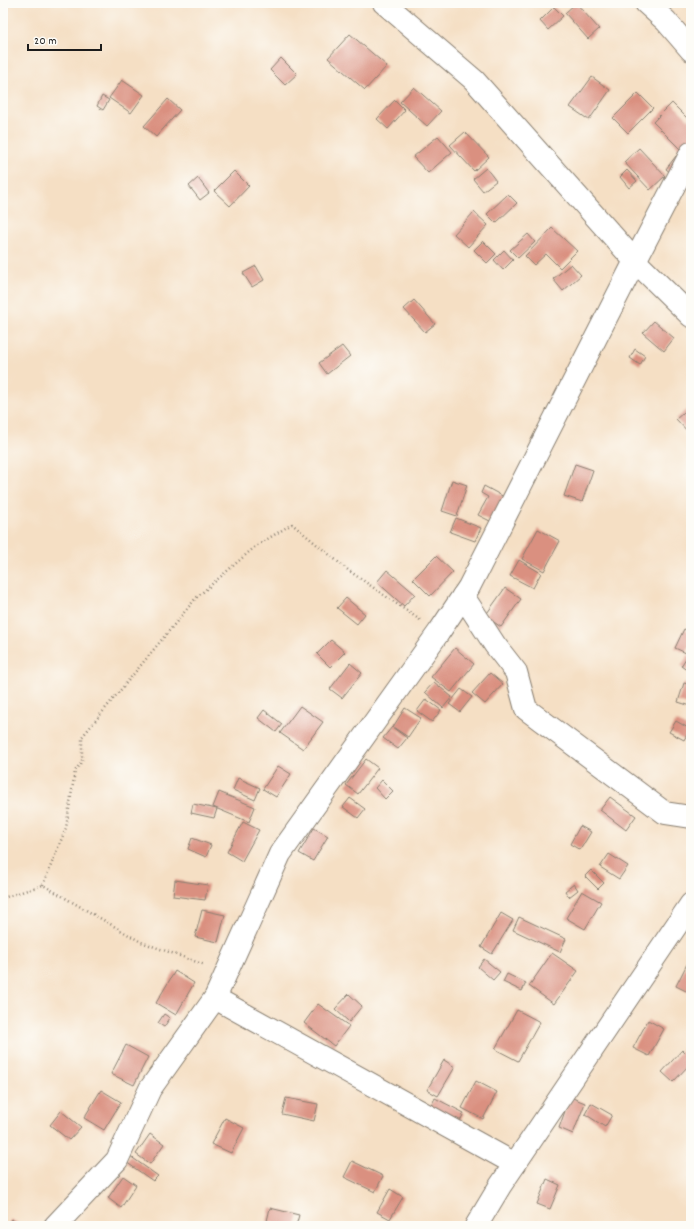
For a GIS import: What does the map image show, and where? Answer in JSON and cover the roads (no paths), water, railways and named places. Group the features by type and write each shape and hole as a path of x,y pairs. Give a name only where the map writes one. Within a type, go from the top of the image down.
{"street":[{"path":"384,3 474,80 635,261 691,316"},
{"path":"646,3 666,21 691,50"},
{"path":"55,1226 118,1160 150,1089 215,998 280,854 439,632 463,596 691,154"},
{"path":"463,596 495,645 516,672 526,709 665,813 691,816"},
{"path":"476,1226 514,1164 691,904"},
{"path":"215,998 514,1164"}]}
